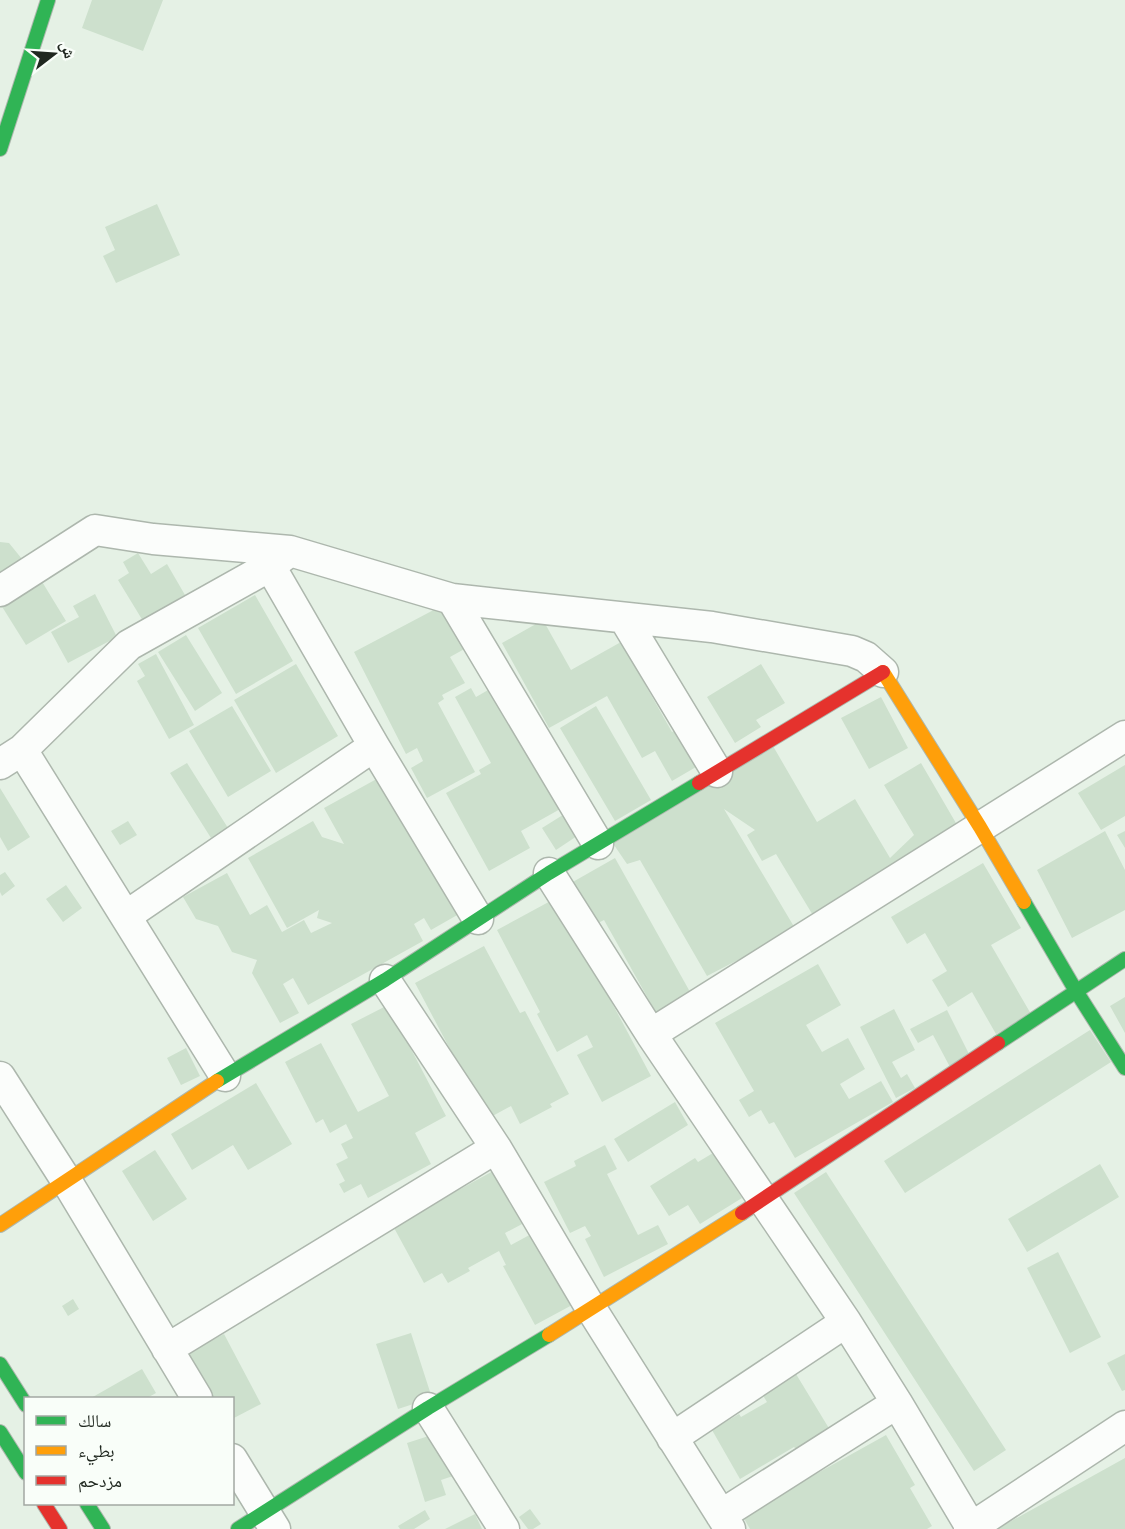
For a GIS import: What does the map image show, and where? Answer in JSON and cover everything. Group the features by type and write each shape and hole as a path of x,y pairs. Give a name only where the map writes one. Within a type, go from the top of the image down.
{"street":[{"path":"0,149 48,0"},
{"path":"0,591 95,530 280,559 452,599 712,627 852,651 866,657 883,672 980,827 1125,1068"},
{"path":"280,559 374,746 478,919"},
{"path":"225,1076 126,916 11,757 129,645 280,559"},
{"path":"452,599 598,844"},
{"path":"624,618 717,772"},
{"path":"0,1225 225,1076 385,980 549,873 883,672"},
{"path":"651,1034 1125,736"},
{"path":"126,916 374,746"},
{"path":"549,873 651,1034 846,1322 897,1403 970,1528 1125,1426"},
{"path":"238,1529 269,1521 428,1408 592,1310 1125,959"},
{"path":"385,980 496,1148 592,1310 726,1522 897,1403"},
{"path":"0,1077 66,1180 195,1397"},
{"path":"167,1349 496,1148"},
{"path":"672,1438 846,1322"},
{"path":"0,1365 24,1402"},
{"path":"428,1408 504,1529"},
{"path":"0,1432 24,1470"},
{"path":"234,1462 269,1521"},
{"path":"45,1505 60,1529"},
{"path":"88,1505 104,1529"}],"building":[{"path":"92,0 163,0 143,51 82,28"},
{"path":"157,204 180,255 116,283 103,256 115,250 105,227"},
{"path":"0,542 9,543 22,559 0,572"},
{"path":"138,553 151,574 167,564 185,595 143,621 118,580 129,573 123,562"},
{"path":"41,580 66,621 26,645 1,605"},
{"path":"95,594 117,637 68,663 51,632 79,617 73,606"},
{"path":"255,595 293,661 236,694 198,628"},
{"path":"445,604 468,647 450,657 465,683 442,695 444,699 438,703 475,772 427,798 411,768 423,761 417,748 406,754 354,652"},
{"path":"543,620 571,670 621,642 672,732 676,730 696,767 672,781 655,751 642,758 607,696 549,728 502,643"},
{"path":"186,635 222,693 195,711 158,652"},
{"path":"156,654 194,725 169,739 137,681 145,676 138,664"},
{"path":"296,664 338,736 276,773 234,700"},
{"path":"761,664 785,703 756,720 761,727 735,743 707,697"},
{"path":"495,686 562,808 521,831 530,848 489,871 446,793 481,774 479,770 491,763 455,697 471,688 476,697"},
{"path":"881,697 908,748 869,769 841,718"},
{"path":"232,706 271,771 228,797 189,731"},
{"path":"596,706 651,800 615,821 560,728"},
{"path":"773,746 817,822 855,799 890,858 914,835 884,785 921,763 960,830 814,917 776,854 762,861 747,835 755,830 724,809 796,930 707,976 640,860 627,864 612,842"},
{"path":"187,763 228,828 211,838 170,773"},
{"path":"1125,765 1125,816 1101,830 1078,793"},
{"path":"382,776 459,914 431,930 424,918 414,924 423,941 308,1005 293,978 283,984 299,1013 280,1023 252,973 257,960 232,952 218,926 196,919 183,897 227,873 250,915 267,905 282,932 304,920 311,933 332,923 317,918 319,910 287,928 248,858 313,821 322,837 344,844 324,808"},
{"path":"0,788 30,837 8,851 0,837"},
{"path":"566,813 580,834 556,850 542,828"},
{"path":"128,821 137,835 120,845 111,831"},
{"path":"1105,831 1125,870 1125,910 1072,938 1037,870"},
{"path":"1125,831 1125,848 1117,835"},
{"path":"615,858 694,999 659,1018 604,920 594,925 571,883"},
{"path":"983,863 1021,928 991,945 1031,1014 996,1034 972,992 948,1007 932,980 947,971 925,933 907,944 891,917"},
{"path":"5,872 15,886 2,896 0,875"},
{"path":"66,885 82,908 63,922 46,899"},
{"path":"556,898 651,1076 602,1102 577,1055 593,1047 587,1035 557,1052 537,1014 540,1012 497,930"},
{"path":"484,946 520,1013 525,1011 569,1094 550,1104 552,1107 520,1124 511,1106 487,1119 415,983"},
{"path":"818,964 841,1005 806,1025 822,1052 848,1038 865,1069 840,1084 849,1099 881,1081 893,1102 795,1158 774,1122 769,1124 761,1110 749,1117 739,1100 754,1091 715,1023"},
{"path":"1125,997 1125,1033 1110,1006"},
{"path":"388,1005 446,1116 415,1133 431,1164 368,1198 361,1184 344,1193 339,1184 345,1181 336,1164 348,1158 341,1144 353,1138 346,1124 330,1133 323,1119 316,1123 285,1062 321,1043 358,1112 389,1096 351,1024"},
{"path":"894,1009 915,1050 892,1062 901,1078 907,1074 915,1088 896,1098 860,1027"},
{"path":"947,1010 970,1056 950,1067 933,1035 918,1043 910,1029"},
{"path":"1090,1030 1111,1062 905,1193 884,1161"},
{"path":"186,1048 200,1076 181,1085 167,1058"},
{"path":"256,1083 292,1144 248,1170 233,1145 192,1170 171,1134"},
{"path":"675,1102 688,1125 628,1162 614,1139"},
{"path":"605,1145 617,1169 607,1174 638,1235 658,1225 668,1244 604,1277 585,1239 591,1236 585,1226 570,1233 544,1182 576,1166 574,1161"},
{"path":"155,1150 187,1199 153,1221 122,1171"},
{"path":"713,1153 742,1198 700,1224 688,1205 669,1216 650,1186 695,1158 698,1162"},
{"path":"1100,1164 1119,1197 1027,1252 1008,1219"},
{"path":"495,1170 524,1223 505,1233 511,1245 535,1232 574,1304 535,1325 503,1266 506,1265 499,1251 468,1268 470,1271 448,1283 442,1273 424,1283 393,1226"},
{"path":"826,1172 1006,1450 974,1471 794,1193"},
{"path":"1058,1252 1101,1337 1070,1353 1027,1268"},
{"path":"73,1299 79,1309 68,1316 62,1306"},
{"path":"411,1333 432,1398 398,1409 376,1344"},
{"path":"224,1334 261,1404 234,1418 234,1397 210,1397 187,1353"},
{"path":"1125,1354 1125,1390 1122,1391 1107,1363"},
{"path":"142,1369 156,1393 149,1397 93,1397"},
{"path":"796,1374 830,1430 796,1449 794,1447 740,1479 712,1430 739,1414 741,1417 767,1402 762,1394"},
{"path":"438,1433 453,1476 441,1480 446,1495 425,1502 407,1443"},
{"path":"886,1435 915,1485 910,1488 932,1526 927,1529 750,1529 742,1515"},
{"path":"1125,1458 1125,1529 997,1529"},
{"path":"530,1509 541,1524 533,1529 528,1529 519,1517"},
{"path":"425,1510 430,1519 414,1529 400,1529 398,1526"},
{"path":"475,1514 482,1529 445,1529"}],"traffic: fast":[{"path":"0,149 48,0"},
{"path":"217,1081 385,980 549,873 699,783"},
{"path":"1024,902 1076,991 1125,1068"},
{"path":"998,1043 1125,959"},
{"path":"238,1529 428,1408 549,1335"},
{"path":"0,1364 24,1402"},
{"path":"0,1432 24,1470"},
{"path":"88,1505 103,1529"}],"traffic: slow":[{"path":"883,672 1024,902"},
{"path":"0,1225 217,1081"},
{"path":"549,1335 742,1213"}],"traffic: jam":[{"path":"699,783 883,672"},
{"path":"742,1213 998,1043"},
{"path":"45,1505 60,1529"}]}
